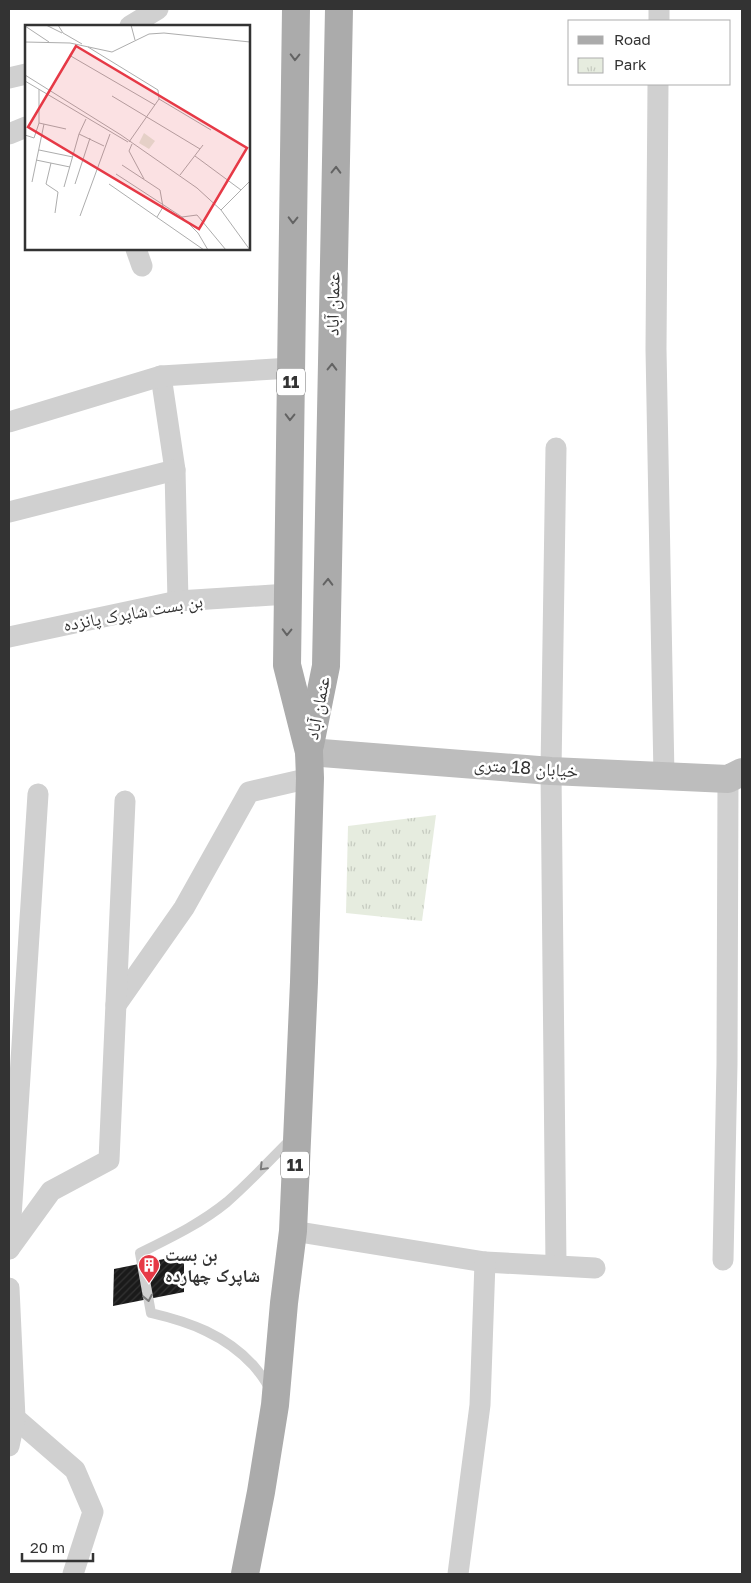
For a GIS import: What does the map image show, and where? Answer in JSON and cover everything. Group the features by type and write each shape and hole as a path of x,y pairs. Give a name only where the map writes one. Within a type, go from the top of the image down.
{"main road":[{"name":"عثمان آباد","path":"296,9 287,665 310,765"},
{"name":"عثمان آباد","path":"310,765 326,666 339,9"},
{"name":"11","path":"245,1574 275,1405 284,1303 293,1231 304,982 310,765"}],"street":[{"path":"132,25 158,9"},
{"path":"9,78 25,74"},
{"path":"658,85 656,349 664,776"},
{"path":"9,134 25,126"},
{"path":"9,422 160,376 291,368"},
{"path":"160,376 175,470 178,601"},
{"path":"556,448 551,771 556,1265"},
{"path":"9,512 175,470"},
{"name":"بن بست شاپرک پانزده","path":"9,637 178,601 288,594"},
{"path":"116,1006 184,908 249,792 310,765"},
{"name":"خیابان 18 متری","path":"310,765 664,776 735,776"},
{"path":"723,1260 735,776"},
{"path":"9,1252 38,794"},
{"path":"9,1252 52,1191 109,1160 125,802"},
{"path":"293,1231 484,1262 595,1268"},
{"path":"458,1574 480,1405 484,1262"},
{"path":"9,1288 15,1418 9,1446"},
{"path":"15,1418 75,1470 93,1512 74,1574"}],"lane":[{"path":"275,1405 268,1386 258,1371 241,1353 220,1338 195,1325 151,1313 140,1253 173,1237 203,1219 226,1202 251,1180 297,1132"}],"green space":[{"path":"436,815 422,921 346,913 348,826"}],"building":[{"name":"بن بست شاپرک چهارده","path":"184,1255 184,1292 113,1306 114,1269"}],"place":[{"name":"بن بست شاپرک چهارده","path":"149,1284"}]}
